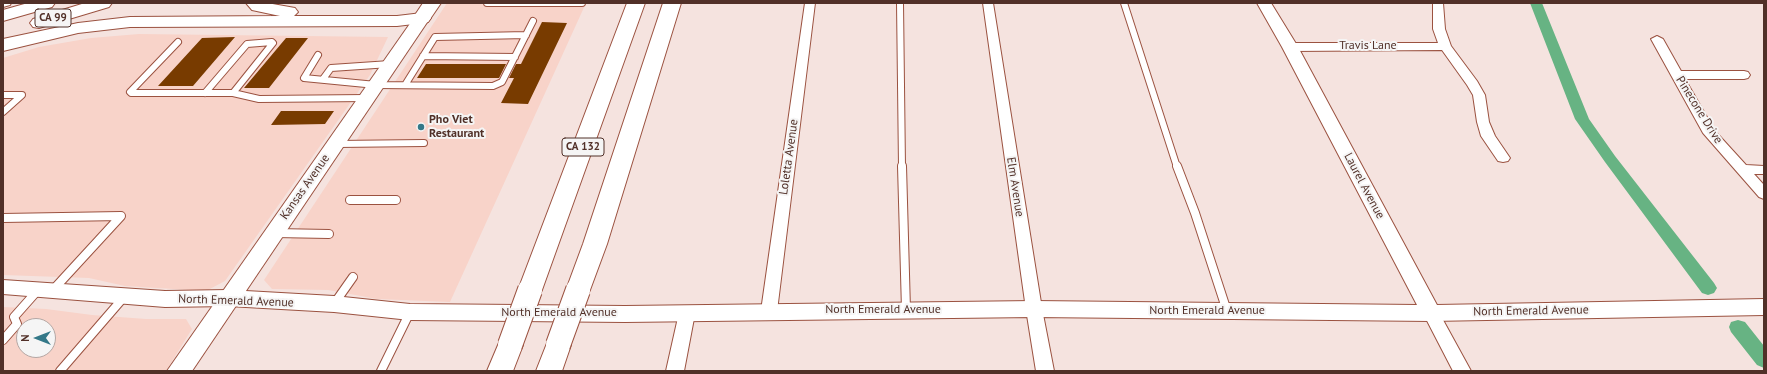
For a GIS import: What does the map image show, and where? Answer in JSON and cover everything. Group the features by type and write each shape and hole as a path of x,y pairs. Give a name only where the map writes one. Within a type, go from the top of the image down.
{"main road":[{"name":"CA 99","path":"3,16 46,3"},
{"name":"CA 99","path":"3,34 103,3"},
{"path":"255,3 258,6 272,10 403,15 422,18"},
{"name":"Kansas Avenue","path":"179,371 432,3"},
{"name":"CA 132","path":"500,371 636,3"},
{"path":"628,141 672,3"},
{"name":"CA 132","path":"549,371 595,244 628,141 660,55 682,3"},
{"path":"3,45 78,28 130,22 398,21 422,18"}],"street":[{"name":"Loletta Avenue","path":"769,311 810,3"},
{"name":"Elm Avenue","path":"988,3 1034,310 1045,371"},
{"name":"Laurel Avenue","path":"1264,3 1290,47 1462,371"},
{"path":"1438,3 1439,29 1445,46 1473,84 1479,95 1483,122 1488,136 1503,158"},
{"name":"Pinecone Drive","path":"1657,39 1710,133 1764,194"},
{"name":"Travis Lane","path":"1290,47 1445,46"},
{"path":"1677,75 1744,75"},
{"path":"1741,169 1764,170"},
{"name":"North Emerald Avenue","path":"3,287 165,299 228,298 334,304 410,312 687,313 769,311 1034,310 1431,313 1764,307"},
{"path":"675,371 687,313"}],"lane":[{"path":"487,3 582,3"},
{"path":"900,3 902,202 906,310"},
{"path":"1124,3 1174,158 1227,311"},
{"path":"178,42 130,92 131,93 233,93 258,99 371,91 405,85 493,86 502,82 533,21"},
{"path":"405,85 435,37 526,35"},
{"path":"205,93 247,44 272,42 273,43 233,93"},
{"path":"318,55 304,78 323,79 371,91"},
{"path":"423,56 515,57"},
{"path":"323,79 331,68 390,64"},
{"path":"3,95 22,95 3,112"},
{"path":"335,144 424,144"},
{"path":"350,200 396,200"},
{"path":"3,218 121,216 45,290 14,317 17,324 3,340"},
{"path":"273,233 329,234"},
{"path":"334,304 353,277"},
{"path":"60,371 124,296"},
{"path":"381,371 410,312"}],"shaded area":[{"path":"447,3 586,3 450,302 377,299 328,290 272,289 264,280"},
{"path":"139,34 388,37 370,75 225,281 206,291 125,286 89,278 3,275 3,58 39,47 91,38"},
{"path":"3,307 46,309 92,315 146,319 186,319 192,329 166,371 3,371"}],"building":[{"path":"542,22 567,23 528,104 501,103 514,78 509,78 516,64 521,64"},
{"path":"235,37 193,86 158,86 202,38"},
{"path":"286,38 308,38 269,88 244,88"},
{"path":"426,64 506,64 499,78 417,78"},
{"path":"281,111 334,111 325,124 271,125"}],"waterway":[{"path":"1536,3 1582,119 1610,159 1708,288"},
{"path":"1738,327 1764,360"}],"place":[{"name":"Pho Viet Restaurant","path":"421,127"}]}
